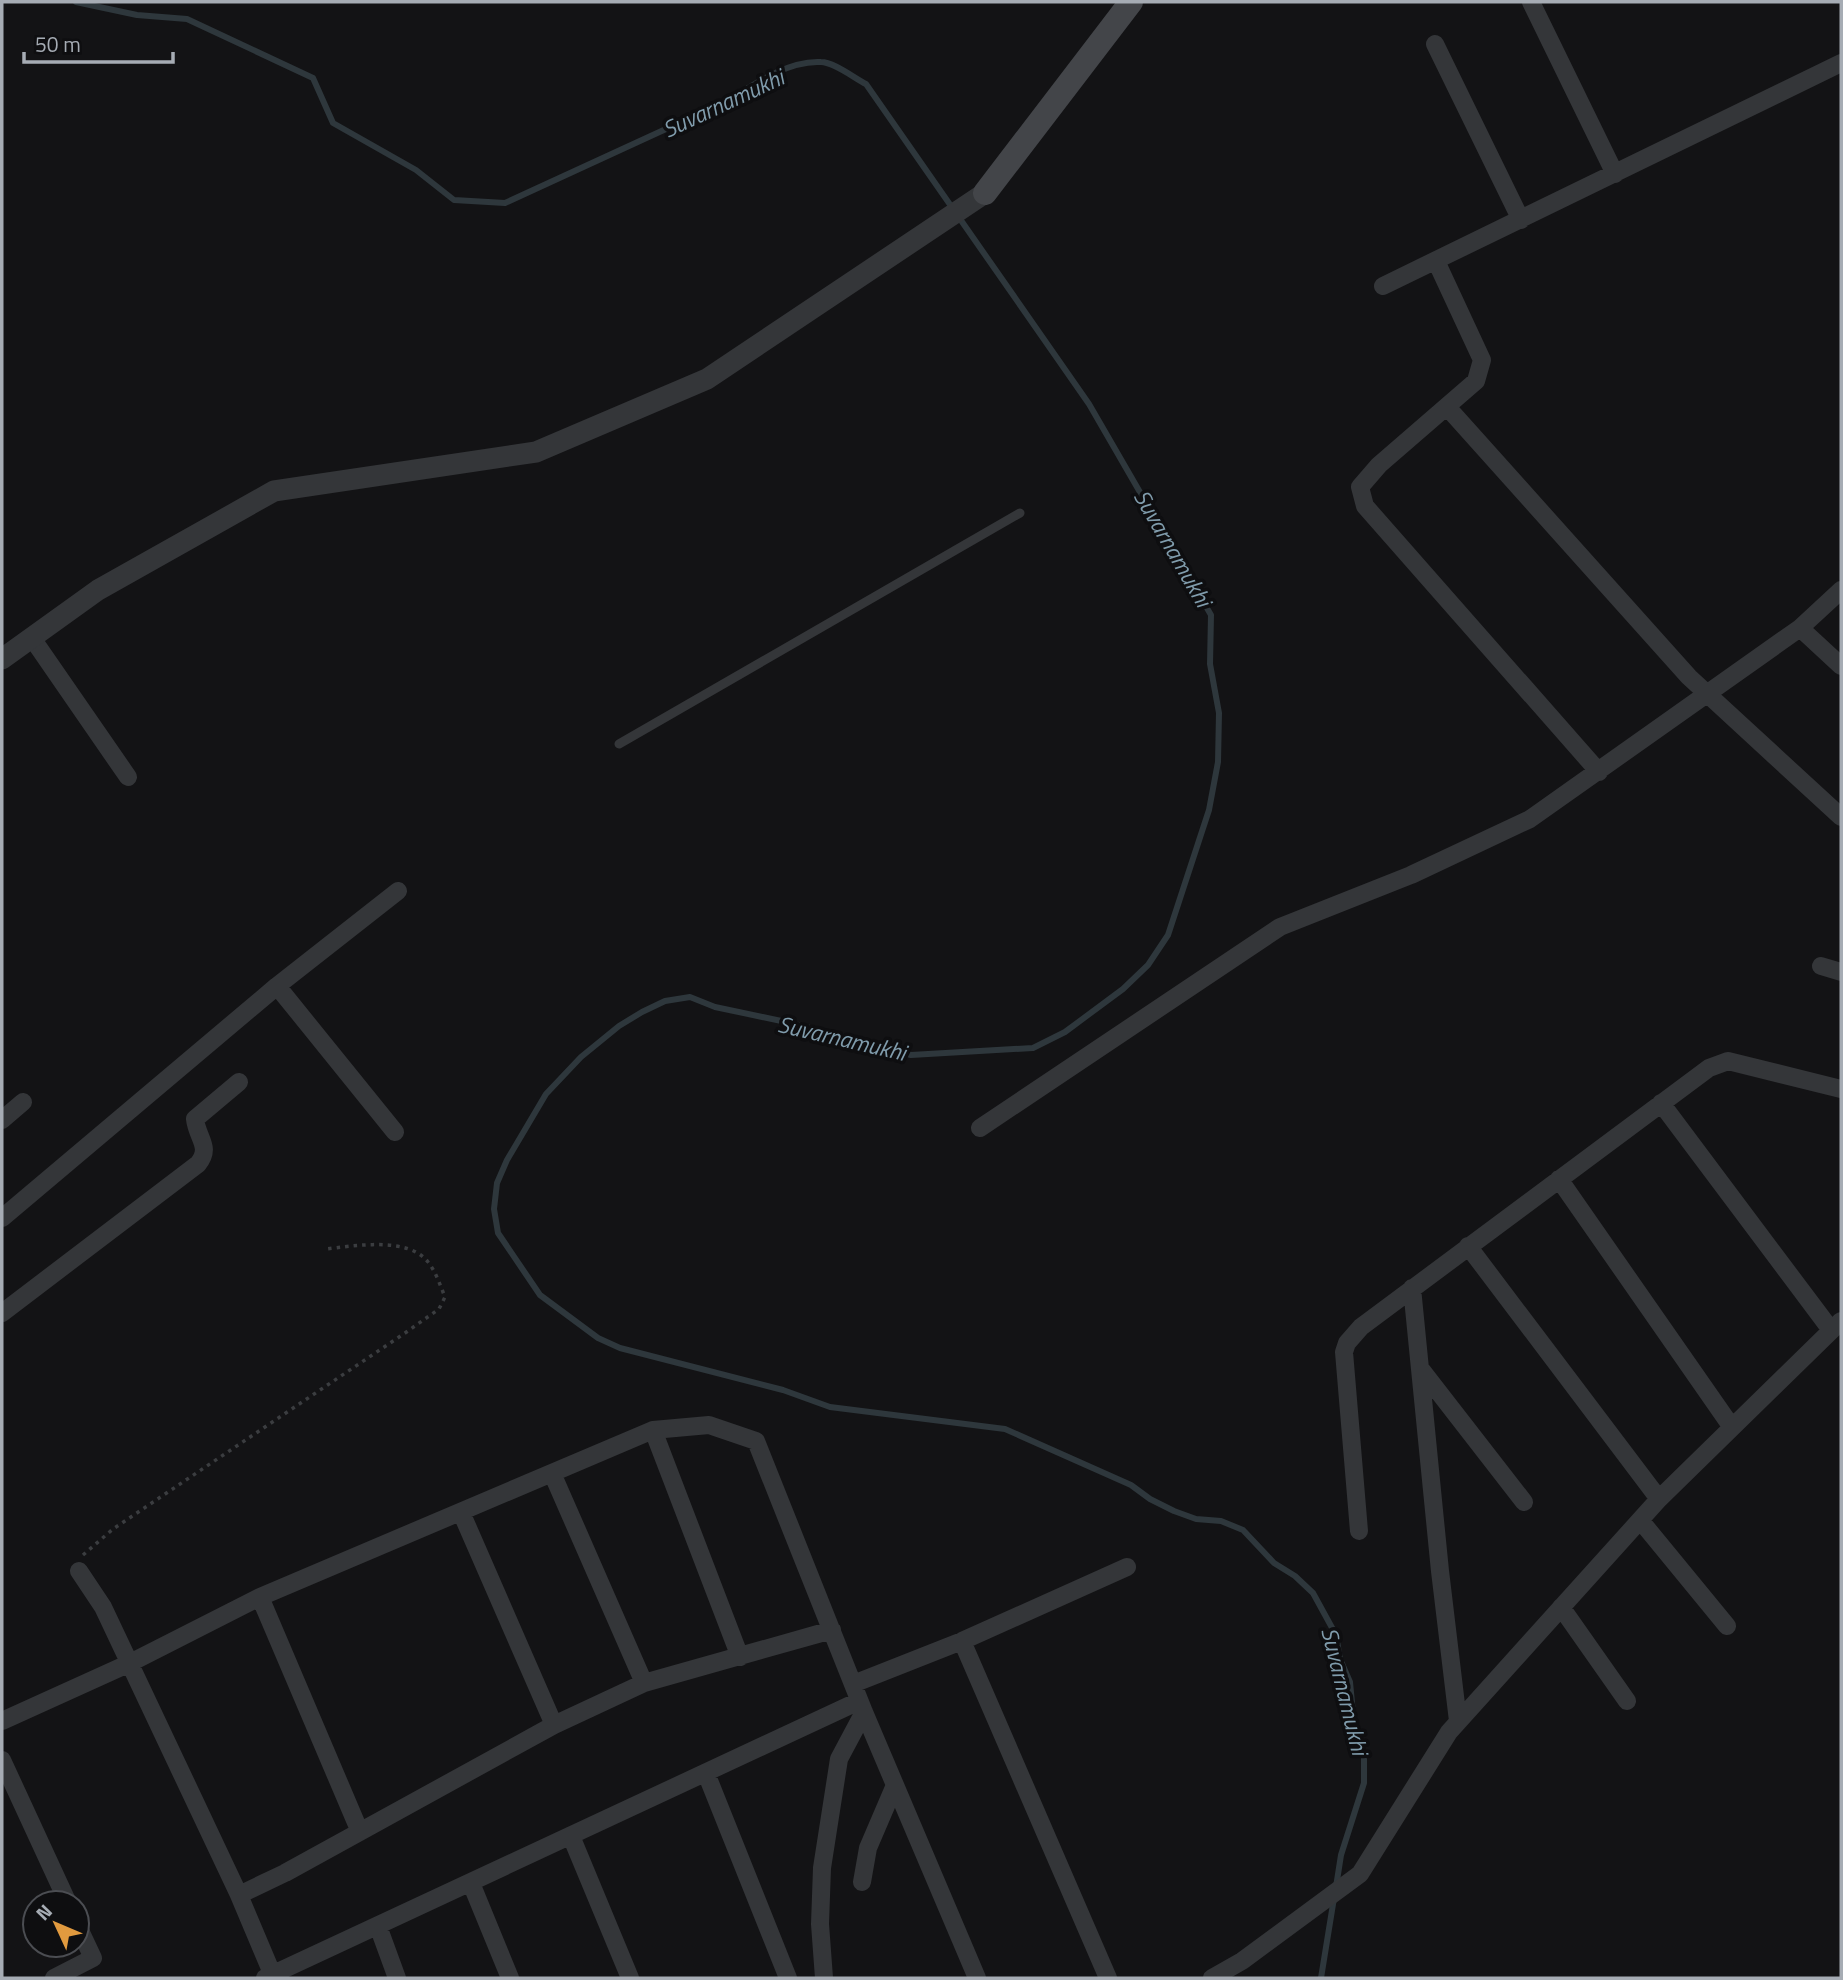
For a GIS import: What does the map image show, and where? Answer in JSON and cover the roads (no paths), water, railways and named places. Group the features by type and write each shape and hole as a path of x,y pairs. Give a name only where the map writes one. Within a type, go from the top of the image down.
{"main road":[{"path":"985,193 1131,2"}],"street":[{"path":"1531,2 1615,174"},
{"path":"1435,44 1521,220"},
{"path":"1383,286 1841,64"},
{"path":"2,659 98,590 274,491 536,452 707,379 985,193"},
{"path":"1436,261 1482,360 1476,382 1379,465 1360,487 1365,506 1599,772"},
{"path":"1448,408 1706,693 1841,817"},
{"path":"980,1128 1280,927 1411,876 1530,819 1800,628 1841,590"},
{"path":"1800,628 1841,666"},
{"path":"32,638 128,777"},
{"path":"2,1218 277,986 398,891"},
{"path":"1821,967 1841,972"},
{"path":"277,986 395,1132"},
{"path":"1359,1531 1344,1352 1347,1343 1361,1327 1709,1068 1728,1062 1835,1087 1841,1104"},
{"path":"2,1313 198,1164 205,1156 205,1146 195,1119 239,1083"},
{"path":"2,1120 23,1102"},
{"path":"1212,1978 1242,1961 1360,1874 1458,1721 1659,1499 1836,1326 1661,1103"},
{"path":"1559,1179 1731,1426"},
{"path":"1468,1246 1659,1499"},
{"path":"1412,1288 1458,1721"},
{"path":"1420,1368 1524,1502"},
{"path":"2,1721 130,1663 260,1597 653,1430 709,1425 756,1441 859,1699 977,1978"},
{"path":"653,1430 740,1657"},
{"path":"552,1473 644,1683"},
{"path":"461,1512 554,1725"},
{"path":"1640,1520 1727,1626"},
{"path":"79,1571 103,1607 130,1663 239,1895 270,1977 859,1699 962,1641 1127,1567"},
{"path":"260,1597 360,1832"},
{"path":"1561,1607 1626,1701"},
{"path":"239,1895 554,1725 644,1683 832,1630"},
{"path":"962,1641 1108,1978"},
{"path":"824,1978 820,1923 822,1868 839,1759 859,1699"},
{"path":"2,1760 62,1889"},
{"path":"706,1773 788,1978"},
{"path":"862,1882 868,1848 895,1785"},
{"path":"571,1836 630,1978"},
{"path":"471,1883 510,1978"},
{"path":"378,1926 397,1978"},
{"path":"54,1978 93,1958 91,1954"}],"lane":[{"path":"619,744 1020,513"}],"waterway":[{"name":"Suvarnamukhi","path":"76,2 137,15 187,19 313,78 333,123 416,170 454,200 505,203 729,100 784,69 809,62 832,65 866,84 1089,404 1211,615 1210,664 1219,713 1218,762 1209,810 1168,935 1148,965 1123,989 1065,1032 1033,1048 911,1055 791,1023 715,1007 690,997 665,1001 619,1026 581,1057 546,1094 507,1160 497,1183 494,1209 498,1233 540,1295 598,1338 620,1348 783,1390 830,1407 1005,1429 1131,1485 1150,1499 1174,1511 1196,1519 1221,1521 1243,1530 1274,1563 1295,1576 1313,1593 1336,1635 1340,1659 1350,1682 1355,1734 1364,1757 1364,1783 1341,1855 1336,1887"},
{"name":"Suvarnamukhi","path":"1321,1978 1334,1898"}]}
